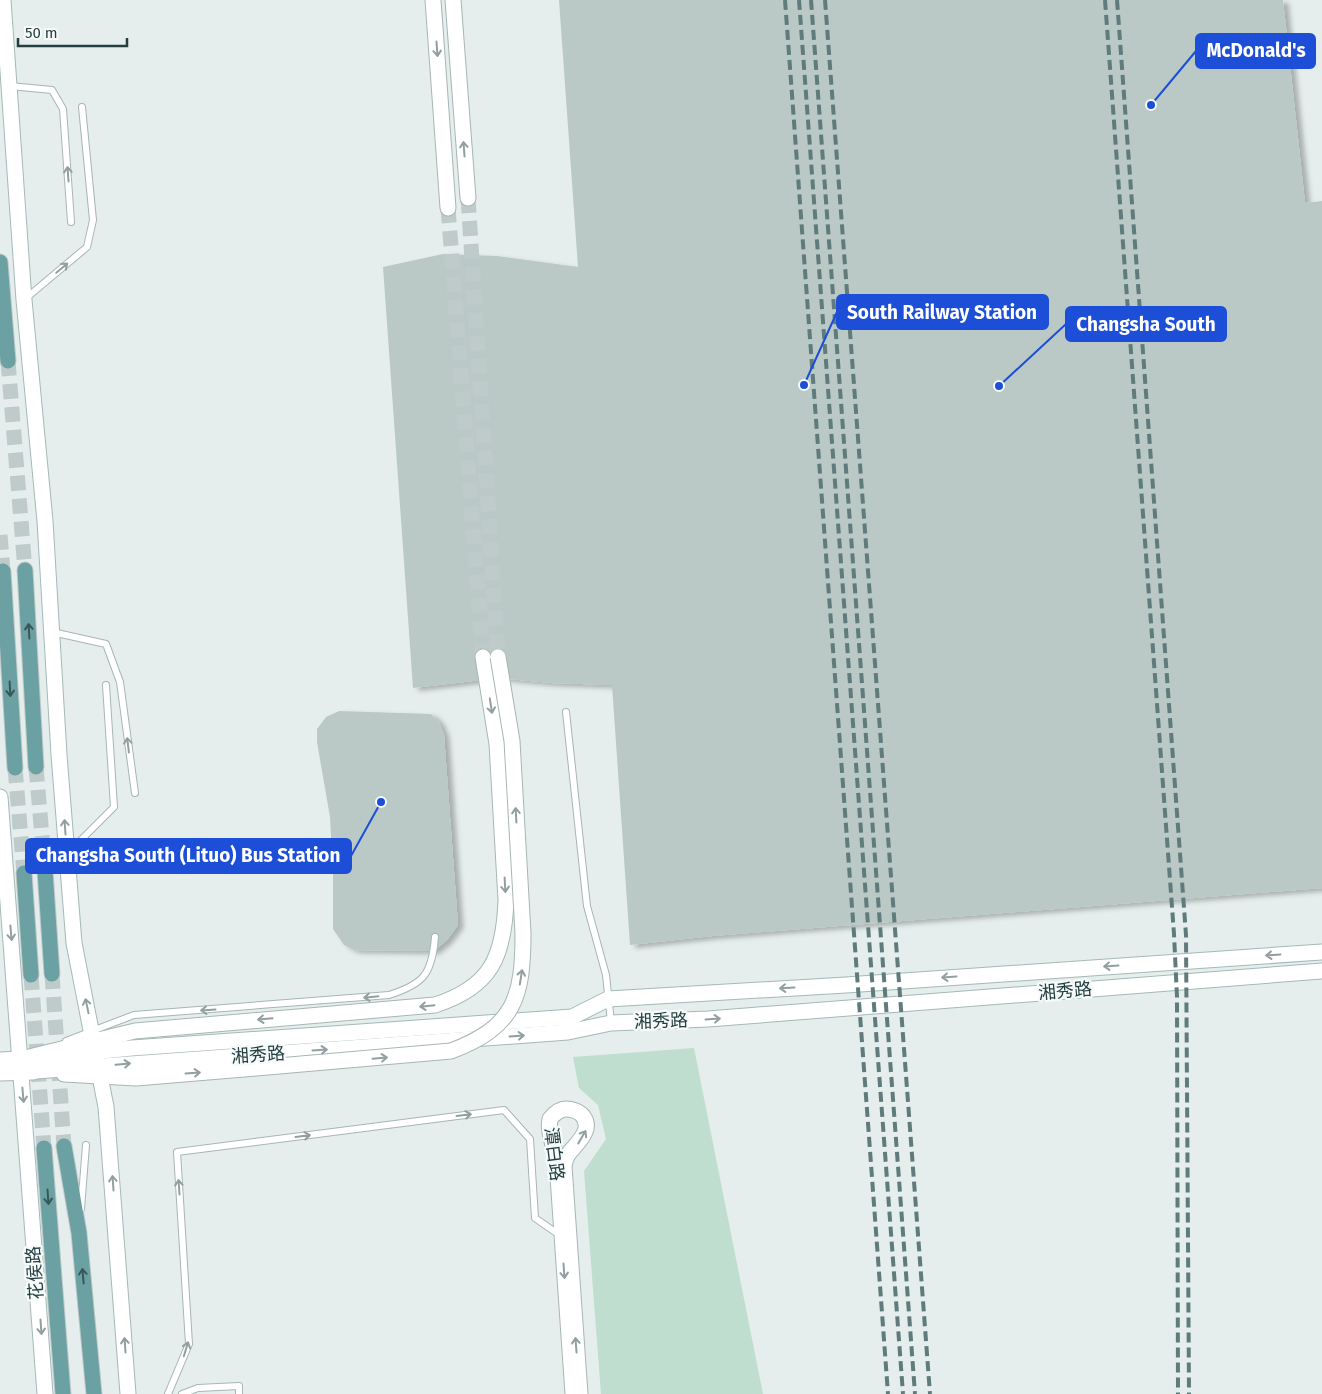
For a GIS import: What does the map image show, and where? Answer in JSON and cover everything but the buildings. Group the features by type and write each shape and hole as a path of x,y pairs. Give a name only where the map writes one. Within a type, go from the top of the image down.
{"main road":[{"path":"3,0 24,300 45,521 74,943 108,1124 128,1394"},
{"path":"433,0 448,208"},
{"path":"453,0 468,198"},
{"path":"0,262 8,361"},
{"path":"25,570 36,767"},
{"path":"3,571 15,768"},
{"path":"0,1060 21,1065 96,1053 135,1030 435,1005 469,991 491,967 499,953 503,936 506,900 497,744 482,658"},
{"path":"96,1053 136,1078 451,1051 485,1036 501,1021 513,1003 520,984 523,963 523,933 512,741 498,658"},
{"path":"0,797 46,1394"},
{"path":"45,871 52,974"},
{"path":"24,873 31,976"},
{"path":"0,1073 21,1065 96,1053 572,1017 608,998 846,985 1322,952"},
{"name":"湘秀路","path":"96,1053 568,1032 611,1023 708,1019 1322,970"},
{"name":"潭白路","path":"573,1394 565,1239 565,1161 570,1152 580,1142 586,1130 584,1118 580,1113 566,1109 560,1110 550,1119 549,1131 557,1162 565,1239 580,1394"},
{"path":"64,1146 79,1233 94,1394"},
{"name":"花侯路","path":"44,1148 63,1394"}],"lane":[{"path":"10,86 52,90 63,109 71,222"},
{"path":"24,300 87,247 93,220 82,107"},
{"path":"52,632 106,644 120,682 135,793"},
{"path":"67,854 114,807 106,685"},
{"path":"566,712 587,906 606,976 611,1023"},
{"path":"21,1065 96,1053 134,1015 388,995 407,990 420,982 429,969 433,956 435,937"},
{"path":"168,1394 189,1344 177,1152 504,1110 530,1140 534,1218 565,1239"},
{"path":"79,1233 86,1145"},
{"path":"182,1394 198,1388 239,1386 239,1394"}],"green space":[{"path":"694,1048 763,1394 601,1394 584,1171 606,1139 598,1105 579,1088 573,1057"}],"tunnel":[{"path":"468,198 498,657"},
{"path":"448,208 483,657"},
{"path":"8,361 25,570"},
{"path":"0,535 3,571"},
{"path":"36,767 45,871"},
{"path":"15,768 24,873"},
{"path":"52,974 64,1146"},
{"path":"31,975 44,1148"}],"railway":[{"path":"785,0 888,1394"},
{"path":"799,0 903,1394"},
{"path":"811,0 915,1394"},
{"path":"825,0 930,1394"},
{"path":"1105,0 1174,934 1177,997 1178,1394"},
{"path":"1117,0 1186,935 1189,1394"}],"place":[{"name":"McDonald's","path":"1151,105"},
{"name":"South Railway Station","path":"804,385"},
{"name":"Changsha South","path":"999,386"},
{"name":"Changsha South (Lituo) Bus Station","path":"381,802"}]}
